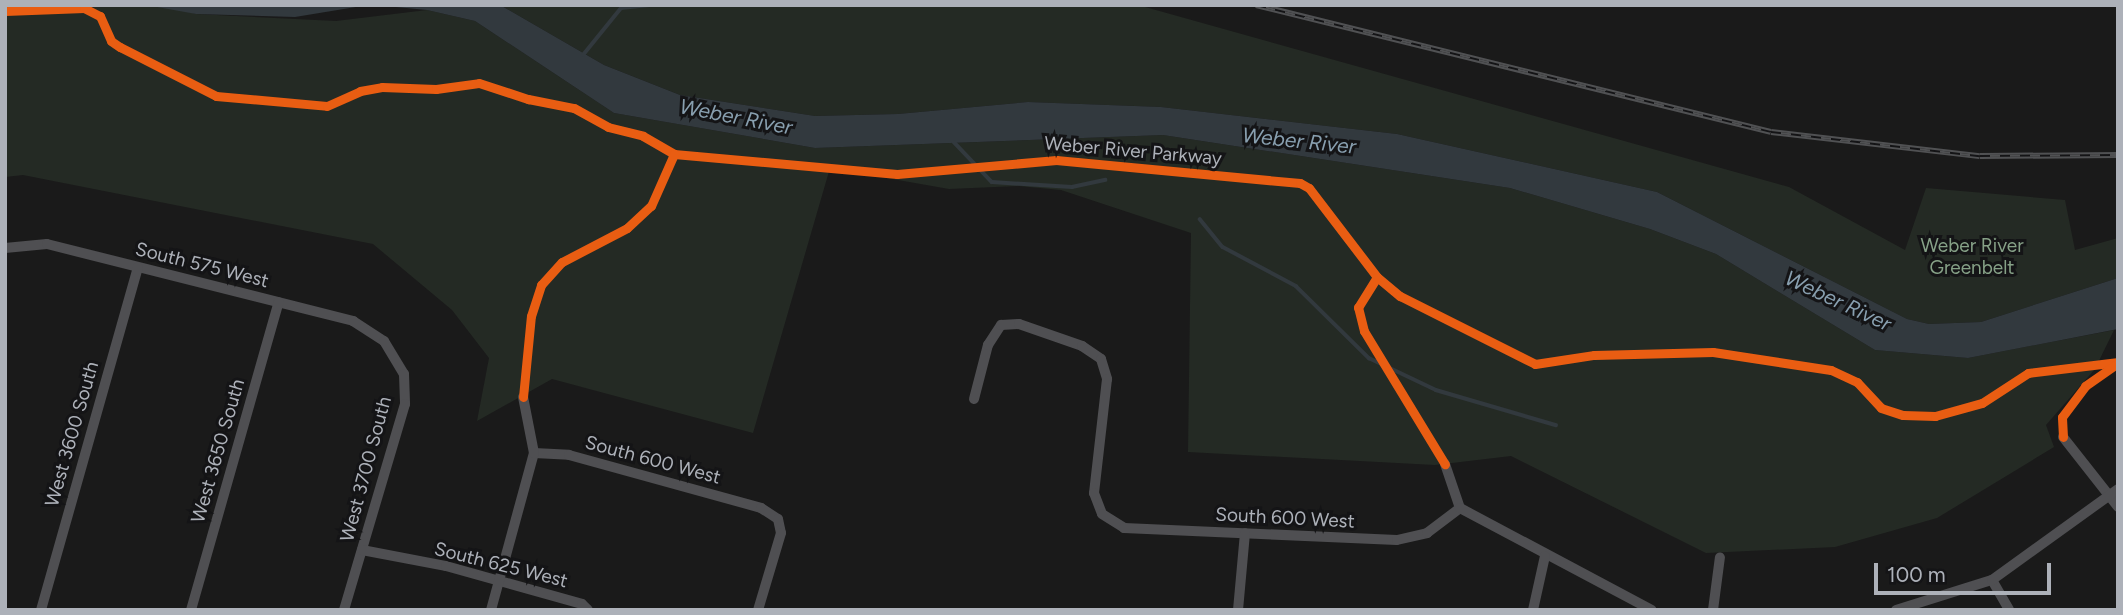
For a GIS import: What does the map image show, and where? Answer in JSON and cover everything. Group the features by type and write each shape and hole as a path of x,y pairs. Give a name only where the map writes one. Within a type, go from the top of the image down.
{"street":[{"name":"South 575 West","path":"5,248 47,244 353,321 384,341"},
{"name":"West 3600 South","path":"41,610 138,267"},
{"name":"West 3650 South","path":"191,610 279,302"},
{"name":"South 600 West","path":"974,399 988,345 1001,325 1019,324 1082,346 1101,359 1107,379 1094,493 1102,514 1124,528 1397,540 1427,533 1460,508"},
{"name":"West 3700 South","path":"344,610 405,404 404,374 384,341"},
{"path":"491,610 534,453 523,397"},
{"path":"2063,437 2113,492 2118,507"},
{"name":"South 600 West","path":"534,453 569,456 761,508 778,519 781,533 758,610"},
{"path":"1445,464 1460,508 1545,556 1652,610"},
{"path":"1896,610 1923,605 1992,580 2113,492"},
{"path":"1238,610 1245,533"},
{"name":"South 625 West","path":"362,550 499,580 582,604 588,610"},
{"path":"1533,610 1545,556"},
{"path":"1713,610 1720,557"},
{"path":"1992,580 2009,610"}],"green space":[{"path":"5,5 167,6 196,14 336,21 427,10 475,21 614,113 815,148 1163,135 1510,188 1650,229 1716,254 1875,350 1968,358 2114,330 2095,369 2046,425 2054,447 1937,518 1835,547 1706,553 1511,456 1435,465 1188,452 1191,233 1061,190 1019,186 949,189 830,168 753,433 552,379 477,421 489,358 452,310 373,244 23,175 5,177"},
{"name":"Weber River Greenbelt","path":"500,5 1138,5 1789,187 1905,250 1926,188 2065,200 2075,250 2118,238 2118,278 1981,322 1929,324 1907,319 1657,192 1397,134 1161,107 1028,102 898,114 815,116 680,95 604,65"}],"water":[{"path":"146,5 368,5 295,17 196,14"},
{"name":"Weber River","path":"375,5 500,5 604,65 680,95 815,116 898,114 1028,102 1161,107 1397,134 1657,192 1907,319 1929,324 1981,322 2118,278 2118,329 1968,358 1875,350 1716,254 1650,229 1510,188 1163,135 815,148 614,113 475,21 427,10"}],"waterway":[{"path":"583,55 621,8 649,5"},
{"path":"954,142 992,182 1072,187 1105,180"},
{"path":"1200,219 1223,247 1296,286 1369,358 1436,390 1556,425"}],"railway":[{"path":"1256,5 1771,132 1980,156 2118,155"}],"cycle path":[{"name":"Weber River Parkway","path":"5,11 84,8 100,16 111,41 216,96 327,106 360,91 382,87 436,89 479,83 528,99 574,108 608,127 643,136 674,154 897,174 1056,160 1300,183 1309,188 1377,277 1400,296 1535,364 1594,355 1713,352 1831,370 1857,382 1881,408 1903,415 1935,416 1982,403 2028,373 2118,362"},
{"path":"523,397 531,316 541,285 562,262 627,228 651,206 674,154"},
{"path":"1377,277 1358,307 1364,331 1445,464"},
{"path":"2063,437 2062,417 2085,386 2118,363"}]}
